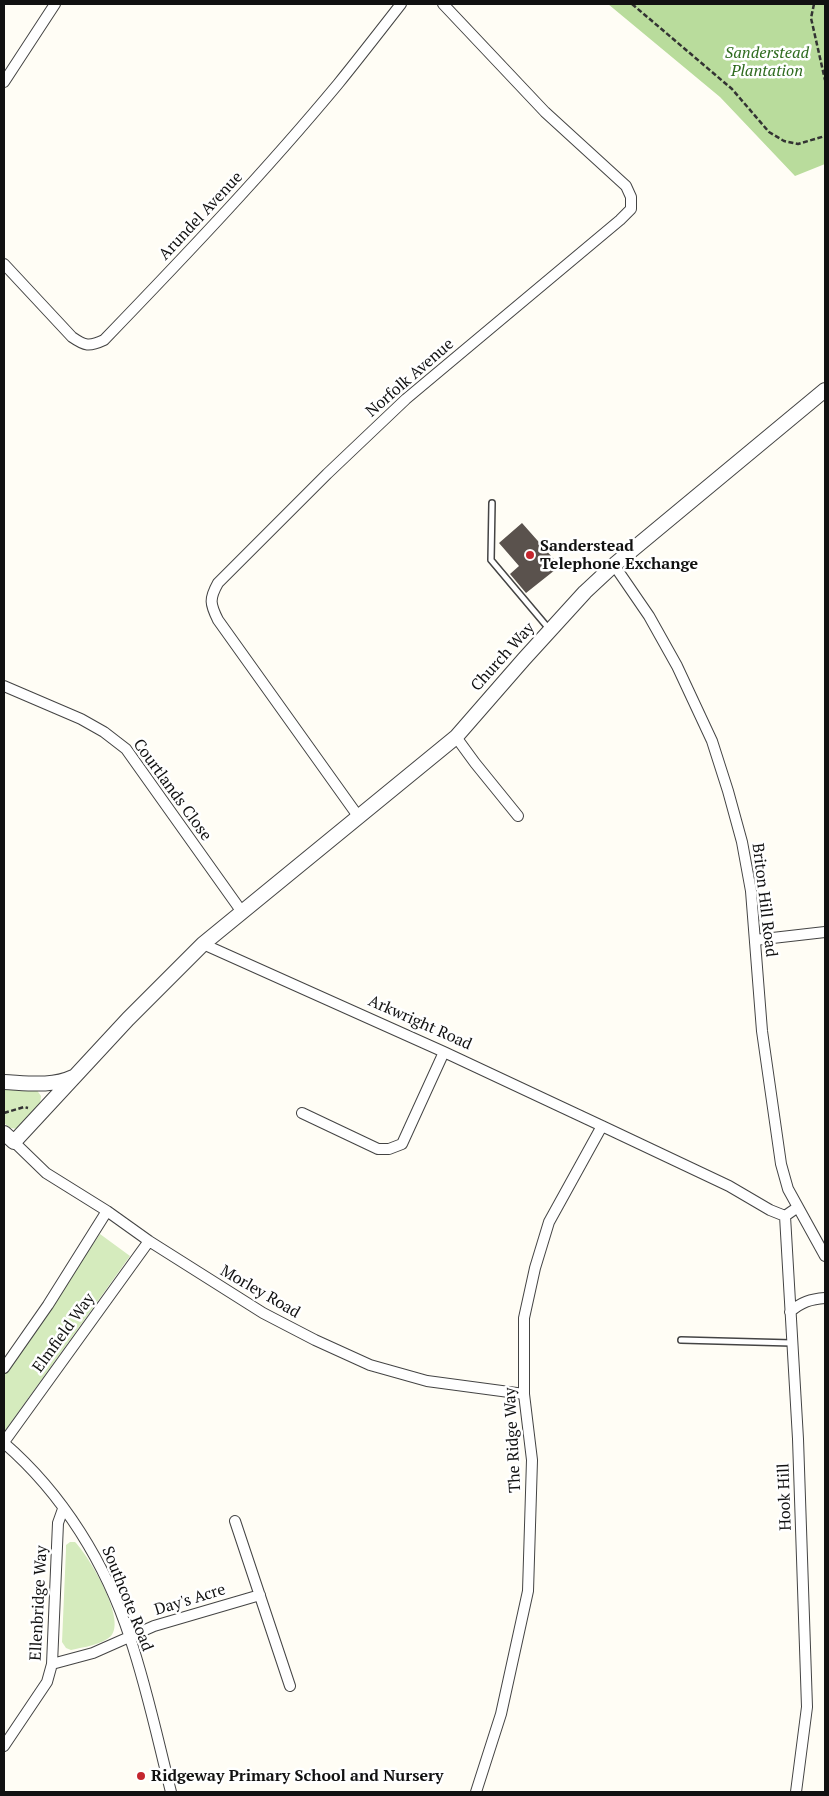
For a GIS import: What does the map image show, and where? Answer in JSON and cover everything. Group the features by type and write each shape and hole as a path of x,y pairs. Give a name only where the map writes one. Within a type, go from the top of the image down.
{"street":[{"path":"4,82 55,4"},
{"name":"Arundel Avenue","path":"4,264 72,337 81,344 93,345 104,340 275,157 402,4"},
{"name":"Norfolk Avenue","path":"358,816 218,620 211,602 212,594 218,583 327,474 406,399 620,220 631,208 632,196 626,186 545,112 443,4"},
{"name":"Church Way","path":"203,944 456,736 550,630 614,565 825,390"},
{"name":"Briton Hill Road","path":"614,565 649,616 672,657 712,741 728,791 742,842 751,891 762,1031 781,1164 788,1188 825,1256"},
{"name":"Courtlands Close","path":"4,686 81,719 104,732 126,749 242,912"},
{"path":"456,736 475,763 518,816"},
{"path":"755,940 825,932"},
{"path":"9,1137 76,1076 128,1019 203,944"},
{"name":"Arkwright Road","path":"203,944 444,1052 729,1186 770,1210 785,1216"},
{"path":"302,1113 378,1149 389,1149 402,1144 444,1052"},
{"path":"4,1082 57,1083 76,1076"},
{"path":"31,1083 37,1085 46,1095 47,1102 39,1109"},
{"name":"The Ridge Way","path":"476,1792 501,1714 528,1591 532,1460 524,1394 524,1318 535,1268 549,1222 602,1126"},
{"name":"Morley Road","path":"9,1137 46,1173 263,1313 314,1340 370,1365 427,1382 524,1394"},
{"path":"785,1216 798,1207"},
{"name":"Elmfield Way","path":"4,1368 48,1305 107,1211"},
{"name":"Hook Hill","path":"785,1216 798,1439 807,1707 796,1792"},
{"name":"Elmfield Way","path":"4,1443 149,1241"},
{"path":"790,1312 798,1304 811,1299 825,1298"},
{"name":"Southcote Road","path":"4,1443 25,1462 64,1509 89,1545 108,1581 130,1638 171,1792"},
{"name":"Ellenbridge Way","path":"4,1746 47,1682 52,1664 58,1523 64,1509"},
{"path":"235,1521 290,1686"},
{"name":"Day's Acre","path":"52,1664 93,1653 154,1626 260,1594"}],"lane":[{"path":"492,503 491,560 550,630"},
{"path":"681,1340 792,1343"}],"path":[{"path":"632,4 732,89 770,132 784,141 798,144 825,136"},
{"path":"814,4 811,18 825,80"},
{"path":"4,1113 24,1107 39,1109"}],"green space":[{"name":"Sanderstead Plantation","path":"608,4 825,4 825,164 795,176 720,97"},
{"path":"4,1087 36,1089 41,1096 40,1105 18,1129 10,1128 4,1123"},
{"path":"100,1234 130,1256 4,1432 4,1372"},
{"path":"70,1542 75,1542 81,1549 104,1588 114,1616 115,1628 111,1636 103,1642 71,1650 66,1648 62,1642 66,1545"}],"building":[{"name":"Sanderstead Telephone Exchange","path":"522,523 560,566 526,593 510,574 519,566 499,543"}],"place":[{"name":"Sanderstead Telephone Exchange","path":"530,555"},
{"name":"Ridgeway Primary School and Nursery","path":"141,1776"}]}
